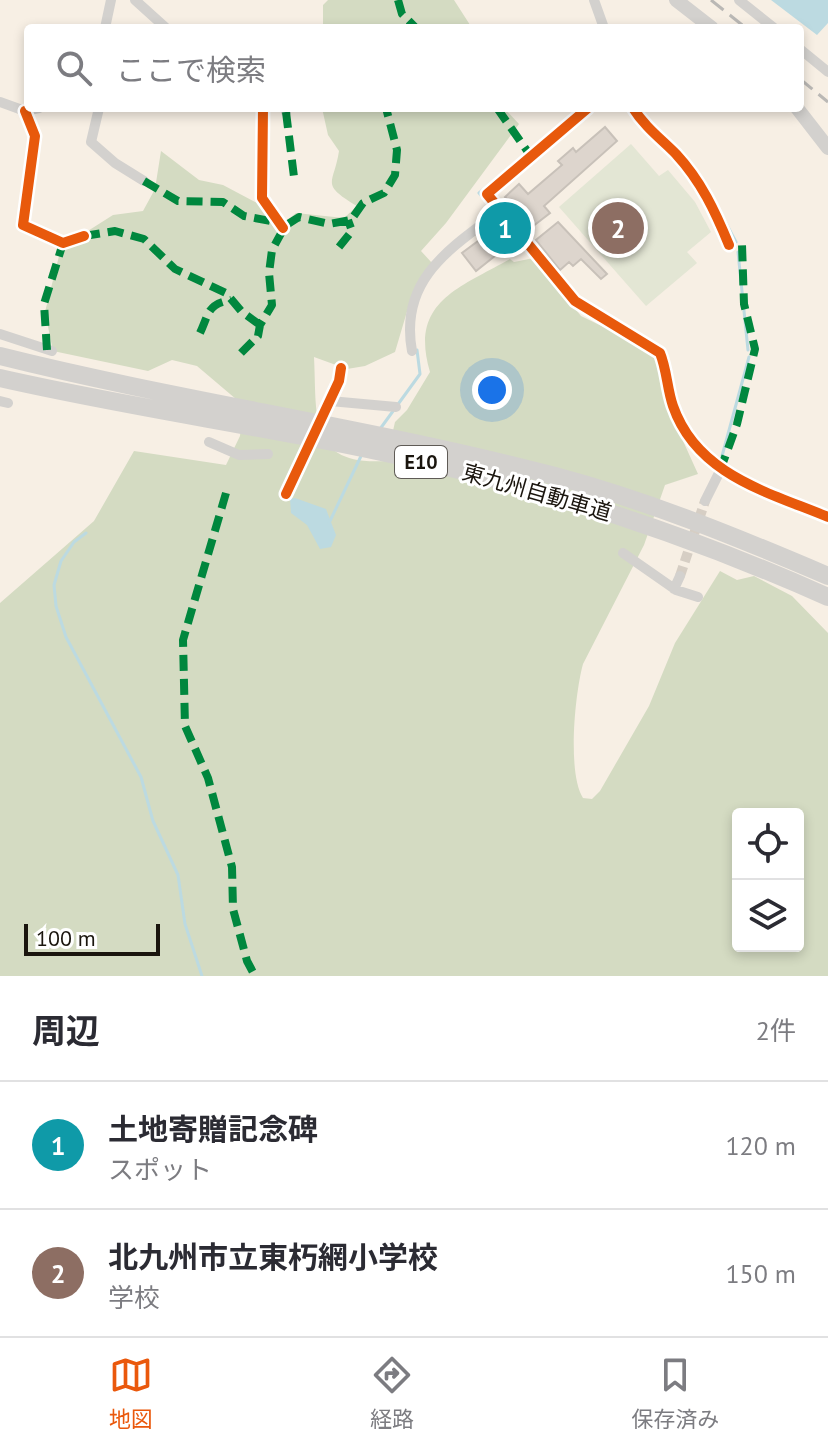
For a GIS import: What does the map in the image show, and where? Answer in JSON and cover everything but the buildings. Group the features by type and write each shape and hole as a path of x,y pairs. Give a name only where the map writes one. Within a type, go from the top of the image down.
{"highway":[{"name":"東九州自動車道","path":"0,356 206,403 367,431 559,477 651,505 828,576"},
{"name":"東九州自動車道","path":"0,378 475,474 645,523 745,560 828,597"}],"main road":[{"path":"676,0 707,24"},
{"path":"800,112 828,148"}],"street":[{"path":"106,24 111,0"},
{"path":"135,0 162,24"},
{"path":"594,0 603,24"},
{"path":"739,0 769,24"},
{"path":"804,52 828,72"},
{"path":"0,102 24,111"},
{"path":"25,112 35,136 23,225 63,243 84,236"},
{"path":"98,112 91,142 115,163 144,181"},
{"path":"263,112 262,198 283,228"},
{"path":"583,112 489,189 487,194 575,301 660,353 674,408 703,456 720,471 828,517"},
{"path":"636,112 645,127 675,153 710,197 729,245"},
{"path":"412,351 408,319 424,279 444,255 500,211"},
{"path":"0,334 52,351"},
{"path":"341,368 329,403 396,407"},
{"path":"209,442 239,455 268,454"},
{"path":"286,494 304,457"},
{"path":"705,501 720,471"},
{"path":"623,553 674,589 698,597"},
{"path":"674,589 680,576"}],"green space":[{"path":"328,0 454,0 469,24 323,24 323,5"},
{"path":"323,112 508,112 519,124 446,223 421,251 432,263 411,298 395,352 365,366 347,369 314,357 318,418 322,433 330,446 342,455 386,461 395,422 407,410 430,372 425,348 426,329 433,313 457,289 510,259 514,262 534,258 581,316 651,350 658,362 664,399 698,474 665,485 644,545 583,664 575,713 574,752 578,786 583,798 592,799 600,791 649,706 675,643 720,571 737,580 754,576 792,596 828,633 828,976 0,976 0,603 94,521 134,451 226,465 240,436 243,405 197,366 172,360 148,371 53,351 45,312 61,248 113,215 143,211 155,189 161,151 199,180 223,185 259,204 272,223 285,222 296,213 344,218 357,206 337,192 332,177 339,151 328,135"},
{"path":"631,144 659,176 668,170 695,202 711,232 687,252 697,263 646,306 559,207"}],"water":[{"path":"771,0 828,0 828,23 817,35"},
{"path":"290,499 326,509 336,535 331,547 320,549 307,525 291,513"}],"waterway":[{"path":"547,136 575,112"},
{"path":"653,125 670,142"},
{"path":"493,209 479,193 527,153"},
{"path":"711,195 736,242"},
{"path":"738,252 748,350"},
{"path":"380,429 420,374 417,350"},
{"path":"722,456 749,357"},
{"path":"329,523 362,454"},
{"path":"86,533 74,542 61,561 54,585 56,606 66,637 141,777 153,821 178,875 185,924 202,976"}],"tunnel":[{"path":"304,457 327,406"},
{"path":"680,576 705,501"}],"railway":[{"path":"711,0 741,24"},
{"path":"804,82 828,102"}],"marked path":[{"path":"398,0 402,14 412,24"},
{"path":"286,112 294,177"},
{"path":"241,353 258,336 260,325 272,305 269,273 272,250 285,226 299,217 329,224 351,220 363,203 384,193 395,175 397,150 387,112"},
{"path":"500,112 530,155"},
{"path":"144,181 178,201 223,202 244,216 276,222"},
{"path":"339,247 352,231 348,220"},
{"path":"84,236 115,231 144,239 175,269 226,293 242,312 260,325"},
{"path":"47,350 44,304 63,243"},
{"path":"720,471 737,424 755,349 744,304 742,245 729,245"},
{"path":"200,333 213,307 231,300"},
{"path":"226,493 183,640 185,726 208,778 232,867 233,909 247,961 255,976"}],"cycle path":[{"path":"25,112 35,136 23,225 63,243 84,236"},
{"path":"263,112 262,198 283,228"},
{"path":"583,112 487,194 575,301 660,353 673,406 684,430 699,449 737,478 828,517"},
{"path":"636,112 693,175 713,208 729,245"},
{"path":"286,494 339,381 341,368"}],"place":[{"name":"土地寄贈記念碑","path":"505,228"},
{"name":"北九州市立東朽網小学校","path":"618,228"}]}
